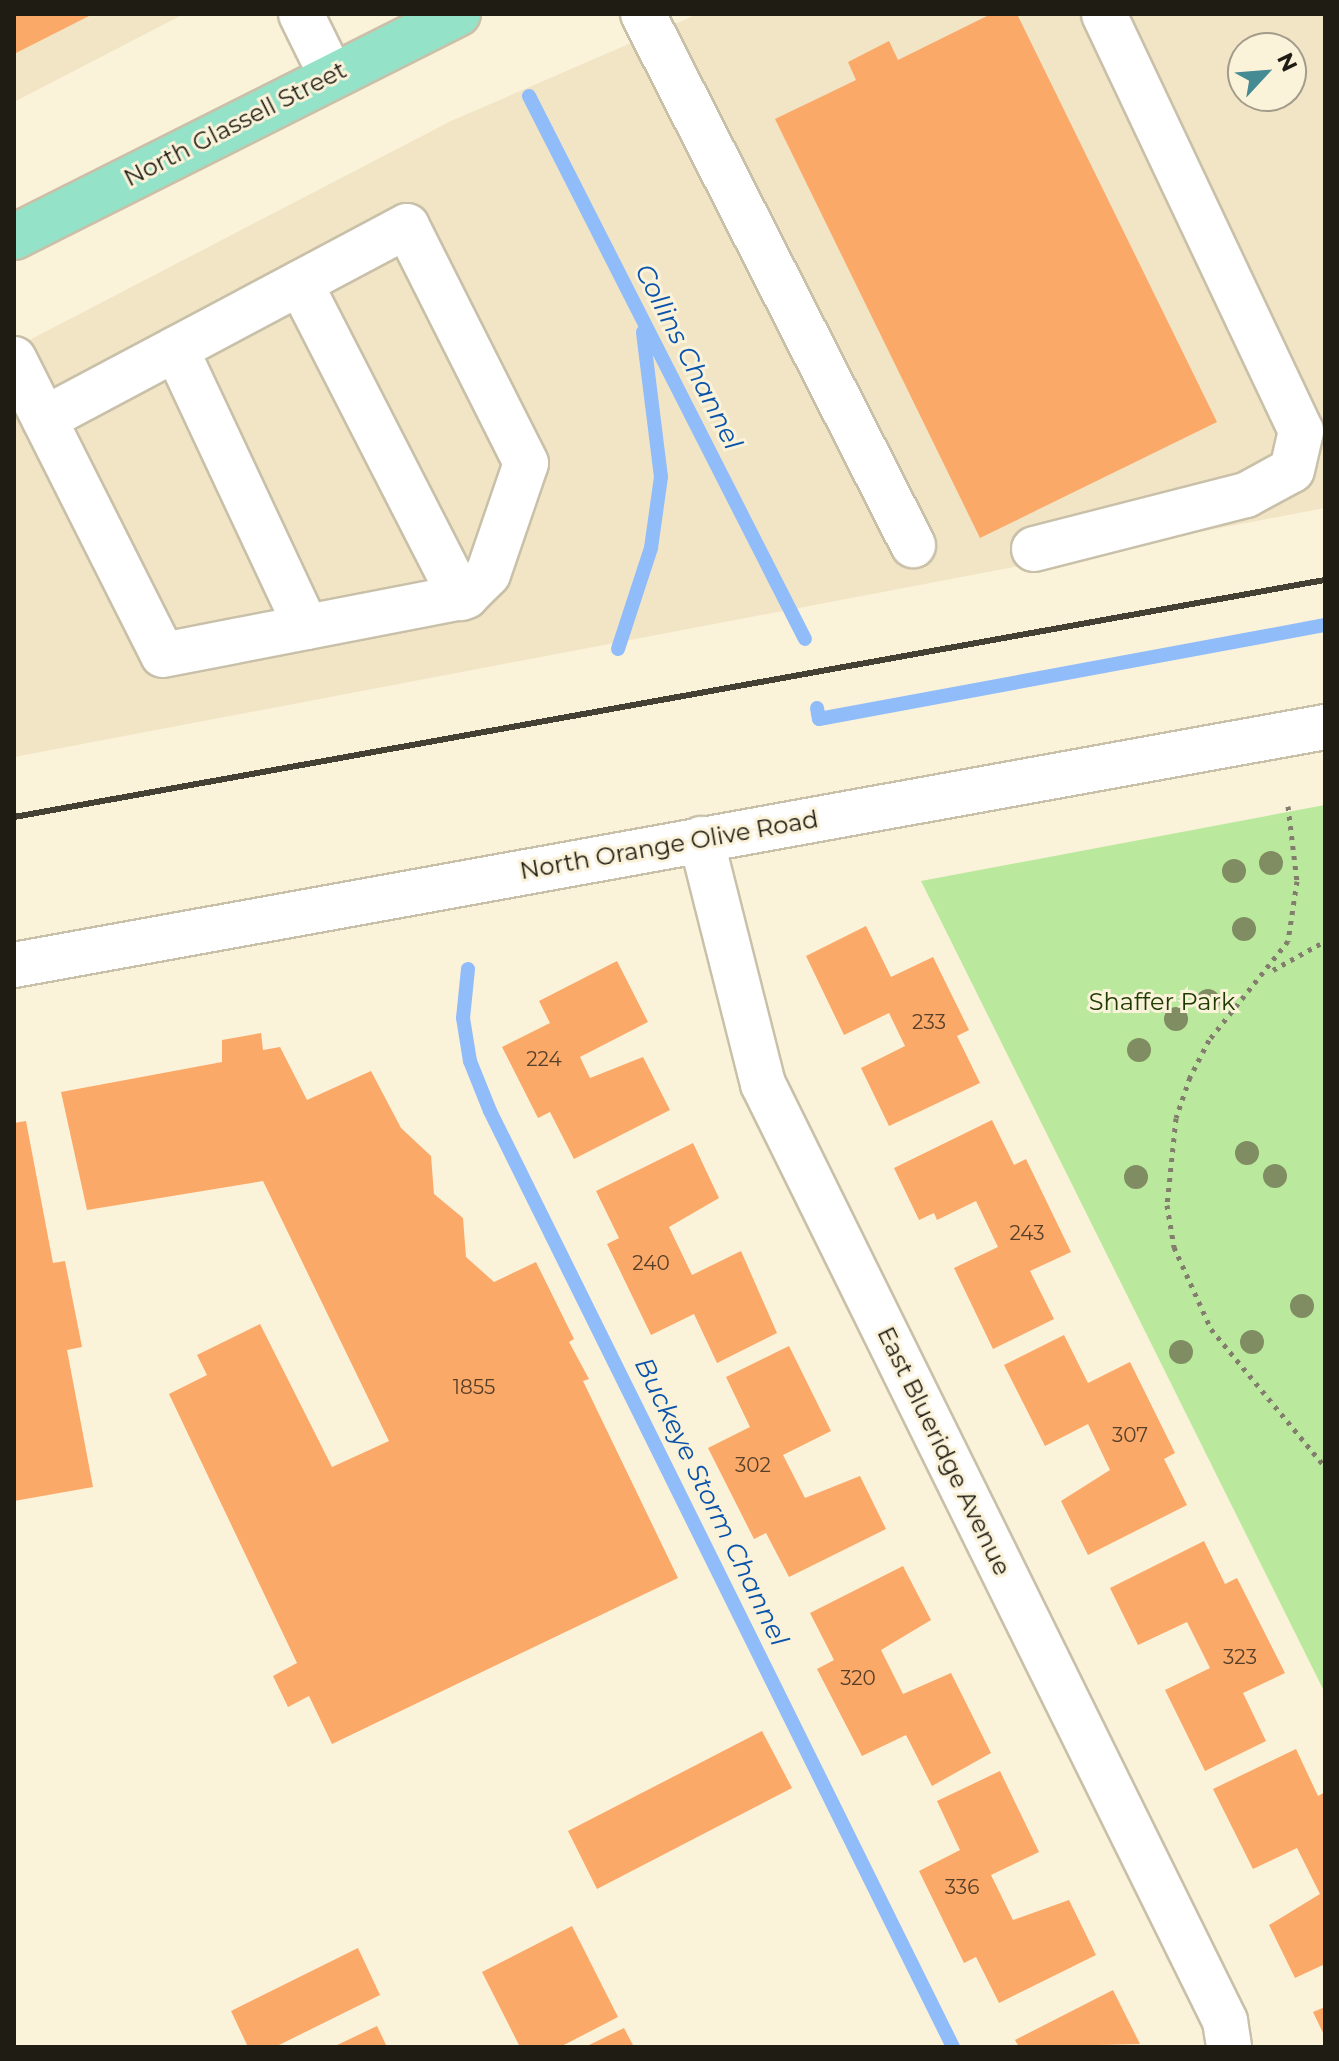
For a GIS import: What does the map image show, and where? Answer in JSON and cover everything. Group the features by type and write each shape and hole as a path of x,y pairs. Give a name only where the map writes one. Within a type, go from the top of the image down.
{"main road":[{"name":"North Glassell Street","path":"14,237 331,75 458,14"}],"street":[{"path":"301,14 331,75"},
{"path":"643,14 913,545"},
{"path":"1034,549 1246,495 1292,470 1301,431 1104,14"},
{"path":"14,359 44,419 163,655 461,598 488,574 526,463 407,226 44,419"},
{"path":"300,283 461,598"},
{"path":"176,349 306,627"},
{"name":"North Orange Olive Road","path":"14,965 1325,727"},
{"name":"East Blueridge Avenue","path":"701,839 763,1084 1225,2021 1229,2047"}],"path":[{"path":"1270,972 1294,914 1296,848 1288,806"},
{"path":"1325,941 1270,972 1209,1040 1190,1077 1176,1118 1167,1205 1174,1247 1211,1329 1325,1467"}],"shaded area":[{"path":"14,14 184,14 14,102"},
{"path":"698,14 1325,14 1325,508 14,757 14,348 451,121"}],"green space":[{"name":"Shaffer Park","path":"1325,805 1325,1693 921,881"}],"building":[{"path":"14,14 93,14 14,54"},
{"path":"991,14 1017,14 1217,422 980,538 775,119 856,80 848,62 889,41 898,60"},
{"path":"866,926 891,977 933,957 969,1030 957,1036 980,1083 889,1126 861,1068 905,1046 889,1013 844,1035 806,956"},
{"path":"617,961 648,1022 580,1057 590,1078 643,1057 670,1110 574,1159 550,1112 538,1118 502,1047 550,1023 539,1001"},
{"path":"261,1033 263,1050 280,1047 307,1100 371,1071 401,1128 431,1156 434,1194 463,1218 466,1257 494,1282 536,1262 574,1339 569,1342 589,1379 583,1381 678,1578 332,1744 309,1696 288,1707 273,1676 297,1663 169,1394 207,1375 197,1355 260,1324 332,1467 389,1441 263,1181 87,1210 61,1092 222,1062 222,1040"},
{"path":"992,1120 1014,1165 1026,1159 1071,1252 1030,1271 1054,1319 993,1349 954,1268 998,1247 976,1201 937,1220 934,1213 919,1220 894,1168"},
{"path":"26,1121 53,1263 65,1261 82,1347 67,1350 93,1487 14,1501 14,1123"},
{"path":"693,1143 719,1198 669,1227 692,1275 741,1251 777,1333 717,1363 694,1314 651,1335 607,1244 619,1238 596,1191"},
{"path":"1064,1335 1088,1383 1130,1362 1175,1453 1164,1459 1187,1505 1088,1555 1061,1501 1110,1470 1088,1424 1045,1446 1004,1365"},
{"path":"789,1346 831,1431 783,1455 805,1498 860,1476 886,1529 789,1577 766,1533 754,1539 708,1448 750,1427 726,1377"},
{"path":"1204,1541 1225,1584 1237,1578 1285,1673 1243,1693 1266,1741 1205,1771 1165,1690 1210,1668 1187,1622 1138,1645 1110,1588"},
{"path":"903,1566 931,1620 881,1650 903,1694 951,1673 991,1753 932,1786 906,1735 862,1756 817,1669 834,1660 810,1613"},
{"path":"762,1731 792,1788 597,1889 568,1831"},
{"path":"1296,1749 1318,1796 1325,1792 1325,1964 1295,1978 1269,1925 1320,1894 1297,1848 1253,1869 1213,1789"},
{"path":"1000,1771 1039,1852 991,1875 1013,1920 1069,1900 1096,1955 999,2003 976,1957 964,1963 919,1871 960,1850 937,1801"},
{"path":"572,1926 618,2017 560,2047 520,2047 482,1972"},
{"path":"358,1948 380,1995 275,2047 248,2047 231,2011"},
{"path":"1113,1990 1140,2044 1019,2047 1015,2040"},
{"path":"1325,2007 1325,2037 1313,2012"},
{"path":"377,2026 387,2047 333,2047"},
{"path":"624,2028 634,2047 585,2047"}],"waterway":[{"name":"Collins Channel","path":"529,96 805,639"},
{"name":"Buckeye Storm Channel","path":"618,649 651,548 661,477 643,332"},
{"name":"Collins Channel","path":"817,708 819,719 1325,625"},
{"name":"Buckeye Storm Channel","path":"468,969 463,1018 470,1061 490,1111 953,2047"}],"railway":[{"path":"14,817 1325,580"}]}
